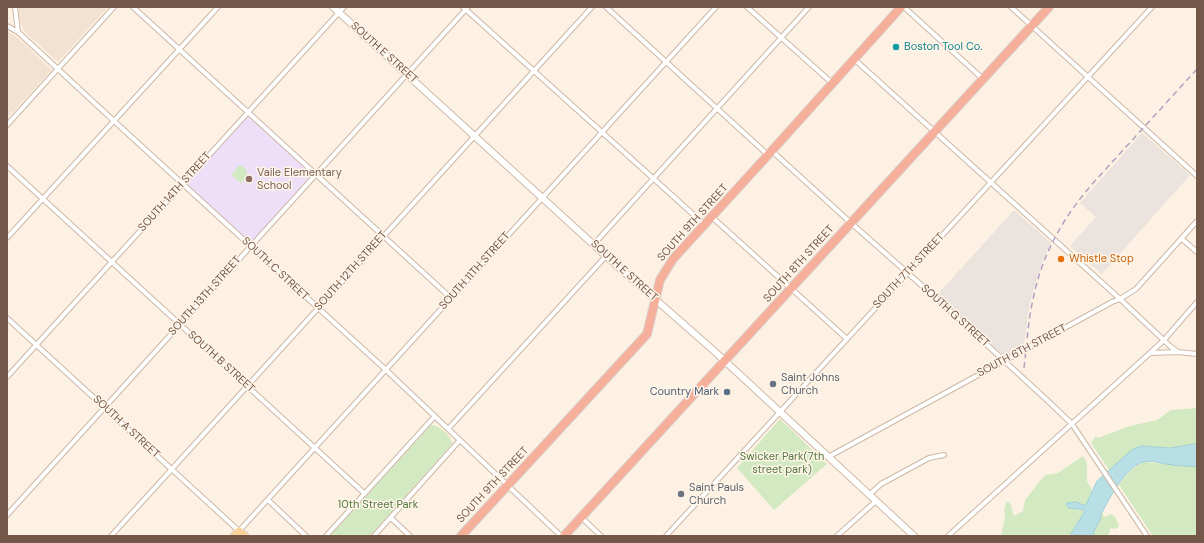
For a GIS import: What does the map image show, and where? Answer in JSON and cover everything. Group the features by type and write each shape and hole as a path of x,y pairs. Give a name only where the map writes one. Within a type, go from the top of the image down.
{"highway":[{"name":"SOUTH 8TH STREET","path":"564,536 1049,7"},
{"name":"SOUTH 9TH STREET","path":"461,536 647,334 660,280 673,259 899,9"}],"street":[{"path":"15,7 18,32"},
{"path":"7,125 114,7"},
{"path":"134,7 179,50 451,298"},
{"path":"7,238 218,7"},
{"name":"SOUTH E STREET","path":"333,7 606,256 724,361 914,536"},
{"name":"SOUTH 14TH STREET","path":"7,377 344,7"},
{"name":"SOUTH 12TH STREET","path":"111,536 592,7"},
{"name":"SOUTH G STREET","path":"606,7 718,108 907,273 1072,424 1147,536"},
{"name":"SOUTH 11TH STREET","path":"240,534 268,500 716,7"},
{"path":"747,7 832,83"},
{"path":"594,244 809,7"},
{"path":"1011,7 1197,176"},
{"name":"SOUTH 7TH STREET","path":"666,536 1152,7"},
{"path":"466,8 534,72 704,225"},
{"name":"SOUTH 13TH STREET","path":"7,515 104,406 466,8"},
{"path":"899,9 983,79"},
{"name":"SOUTH C STREET","path":"7,26 18,32 250,247 386,370 561,536"},
{"path":"854,59 1178,352"},
{"name":"SOUTH B STREET","path":"7,166 364,493"},
{"path":"712,217 847,338"},
{"name":"SOUTH 6TH STREET","path":"828,456 1136,289 1197,221"},
{"path":"1182,239 1197,252"},
{"path":"448,429 606,256"},
{"path":"948,536 1150,354 1197,302"},
{"name":"SOUTH A STREET","path":"7,318 172,469 240,534"},
{"path":"1150,354 1178,352 1197,354"},
{"path":"326,536 434,416"},
{"path":"374,536 460,440"},
{"path":"869,495 881,484 929,458 944,455"},
{"path":"268,500 306,536"},
{"path":"838,536 876,502"},
{"path":"581,517 602,536"},
{"path":"390,518 410,536"}],"shaded area":[{"path":"18,7 108,7 58,62 24,31 17,11"},
{"path":"7,31 18,38 52,70 7,118"},
{"name":"Vaile Elementary School","path":"248,112 315,174 250,247 182,184"},
{"path":"1142,133 1190,175 1102,274 1070,246 1096,217 1080,203"},
{"path":"1014,210 1051,243 1043,260 1029,307 1024,345 1004,356 937,295"}],"green space":[{"path":"240,165 246,169 248,176 241,183 231,175"},
{"path":"1197,408 1197,444 1169,448 1147,446 1117,463 1109,470 1091,443 1096,436 1098,438 1130,426 1157,420 1171,410"},
{"name":"Swicker Park(7th street park)","path":"780,419 827,464 774,510 737,468"},
{"name":"10th Street Park","path":"431,425 438,427 444,432 450,438 452,444 370,536 330,536"},
{"path":"1083,456 1087,463 1087,481 1093,492 1086,505 1080,504 1071,508 1085,511 1070,534 1071,536 1001,536 1005,518 1004,509 1007,501 1010,503 1014,516 1023,511 1025,500 1045,475 1058,473"},
{"path":"1145,462 1197,467 1197,477 1195,479 1197,482 1197,536 1153,536 1119,485 1136,466"},
{"path":"1102,513 1105,517 1110,514 1115,517 1119,526 1116,529 1111,528 1108,536 1093,536 1101,518 1100,516"}],"water":[{"path":"1197,444 1197,467 1150,461 1137,465 1130,470 1118,484 1100,516 1101,518 1093,536 1071,536 1071,533 1085,511 1069,508 1066,504 1077,502 1082,505 1086,505 1097,481 1133,449 1142,446 1169,448"}],"railway":[{"path":"1024,368 1029,322 1034,295 1043,264 1056,235 1083,195 1094,182 1197,69"}],"place":[{"name":"Boston Tool Co.","path":"896,47"},
{"name":"Vaile Elementary School","path":"249,179"},
{"name":"Whistle Stop","path":"1061,259"},
{"name":"Saint Johns Church","path":"773,384"},
{"name":"Country Mark","path":"727,392"},
{"name":"Saint Pauls Church","path":"681,494"}]}
